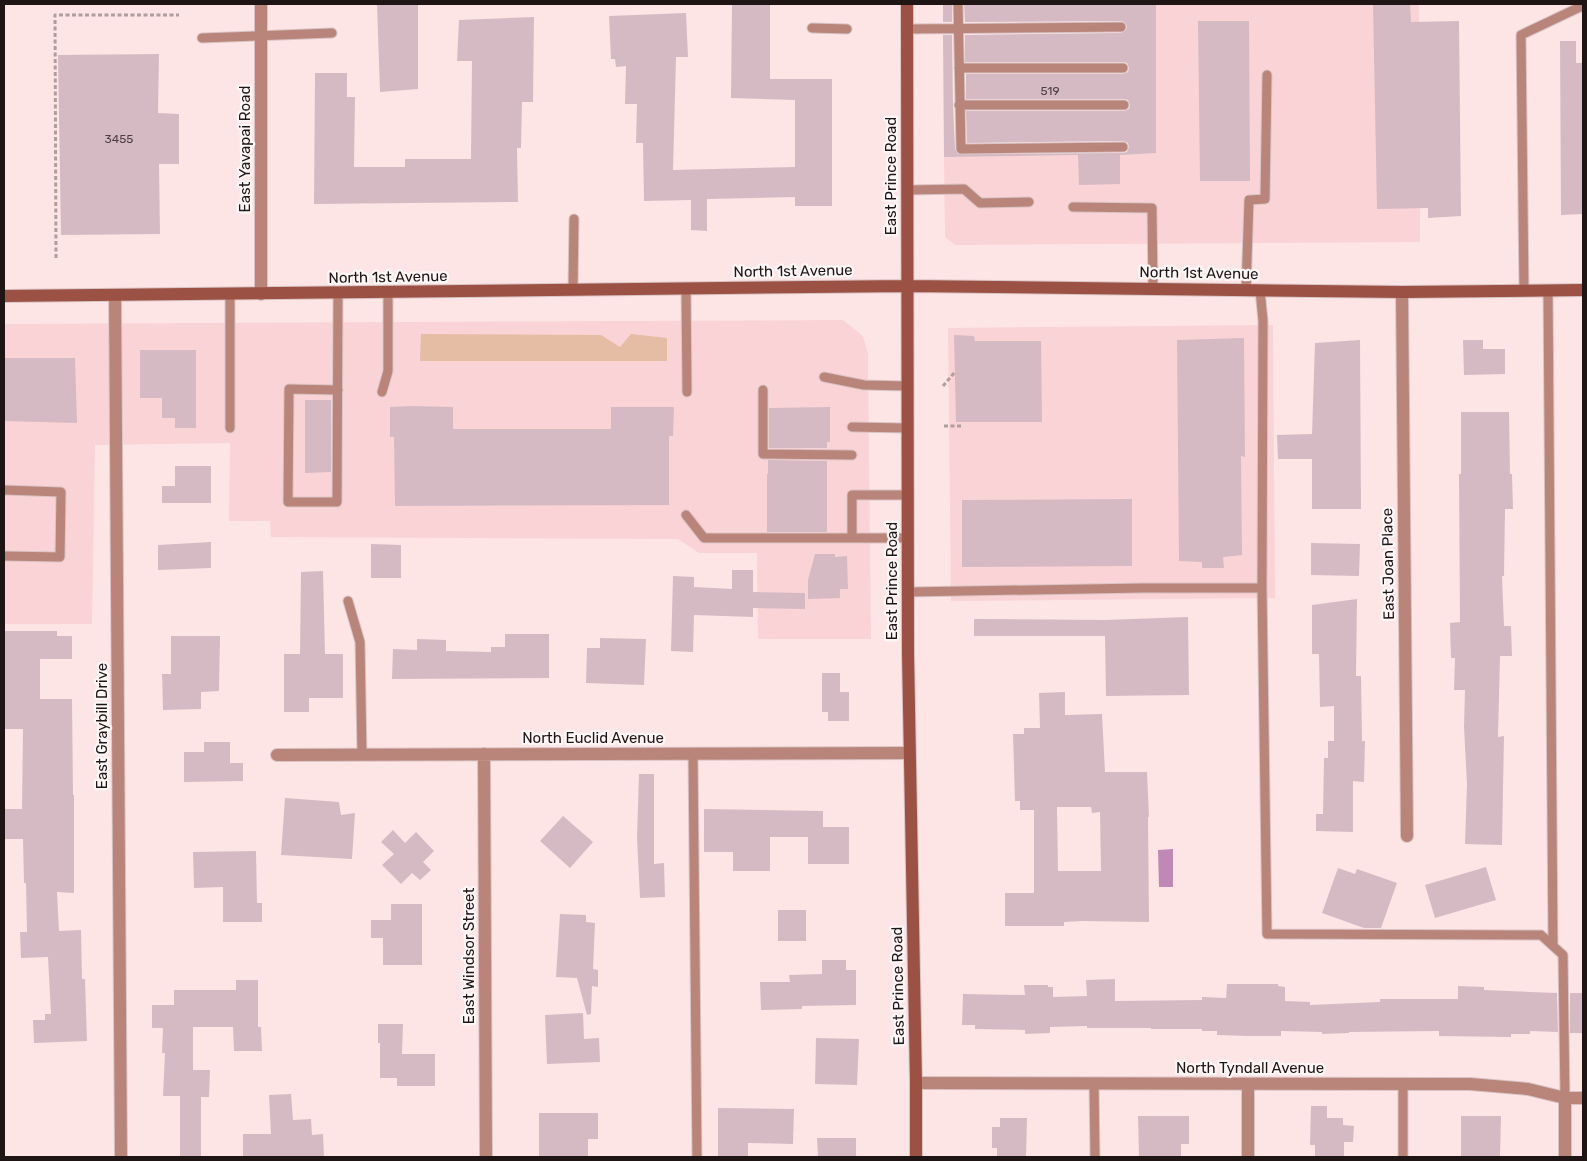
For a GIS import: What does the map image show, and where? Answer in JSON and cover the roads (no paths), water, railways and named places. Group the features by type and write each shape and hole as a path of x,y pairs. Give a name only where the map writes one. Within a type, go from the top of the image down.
{"main road":[{"name":"East Prince Road","path":"907,4 909,753 916,1157"},
{"name":"North 1st Avenue","path":"4,296 230,295 907,286 1402,292 1583,290"}],"street":[{"name":"East Yavapai Road","path":"261,294 262,4"},
{"name":"East Joan Place","path":"1402,292 1406,836"},
{"name":"East Graybill Drive","path":"115,295 121,1157"},
{"name":"North Euclid Avenue","path":"277,755 909,753"},
{"name":"East Windsor Street","path":"484,754 486,1157"},
{"name":"North Tyndall Avenue","path":"916,1083 1470,1084 1528,1089 1565,1098 1583,1098"},
{"path":"1248,1084 1248,1157"},
{"path":"1565,1098 1565,1157"}],"lane":[{"path":"958,4 960,149 1123,147"},
{"path":"1524,291 1521,35 1580,7 1583,8"},
{"path":"907,29 1121,27"},
{"path":"812,28 846,29"},
{"path":"202,38 332,33"},
{"path":"959,68 1123,68"},
{"path":"1246,290 1249,200 1264,199 1267,75"},
{"path":"960,105 1124,104"},
{"path":"907,190 964,189 980,203 1029,202"},
{"path":"1073,207 1152,208 1153,289"},
{"path":"573,290 574,219"},
{"path":"686,289 687,392"},
{"path":"1260,290 1263,322 1262,588 1267,934 1542,934 1563,955 1565,1098"},
{"path":"1548,291 1553,946"},
{"path":"338,293 338,390 337,502 288,502 289,389 338,390"},
{"path":"382,392 388,371 388,293"},
{"path":"230,295 230,428"},
{"path":"824,377 864,385 907,386"},
{"path":"764,390 763,454 852,454"},
{"path":"852,427 907,428"},
{"path":"4,490 61,492 60,557 4,556"},
{"path":"852,538 852,495 908,495"},
{"path":"686,515 704,538 908,538"},
{"path":"908,592 1262,588"},
{"path":"348,601 360,642 362,755"},
{"path":"694,754 697,1157"},
{"path":"1094,1084 1095,1157"},
{"path":"1403,1084 1403,1157"}]}
